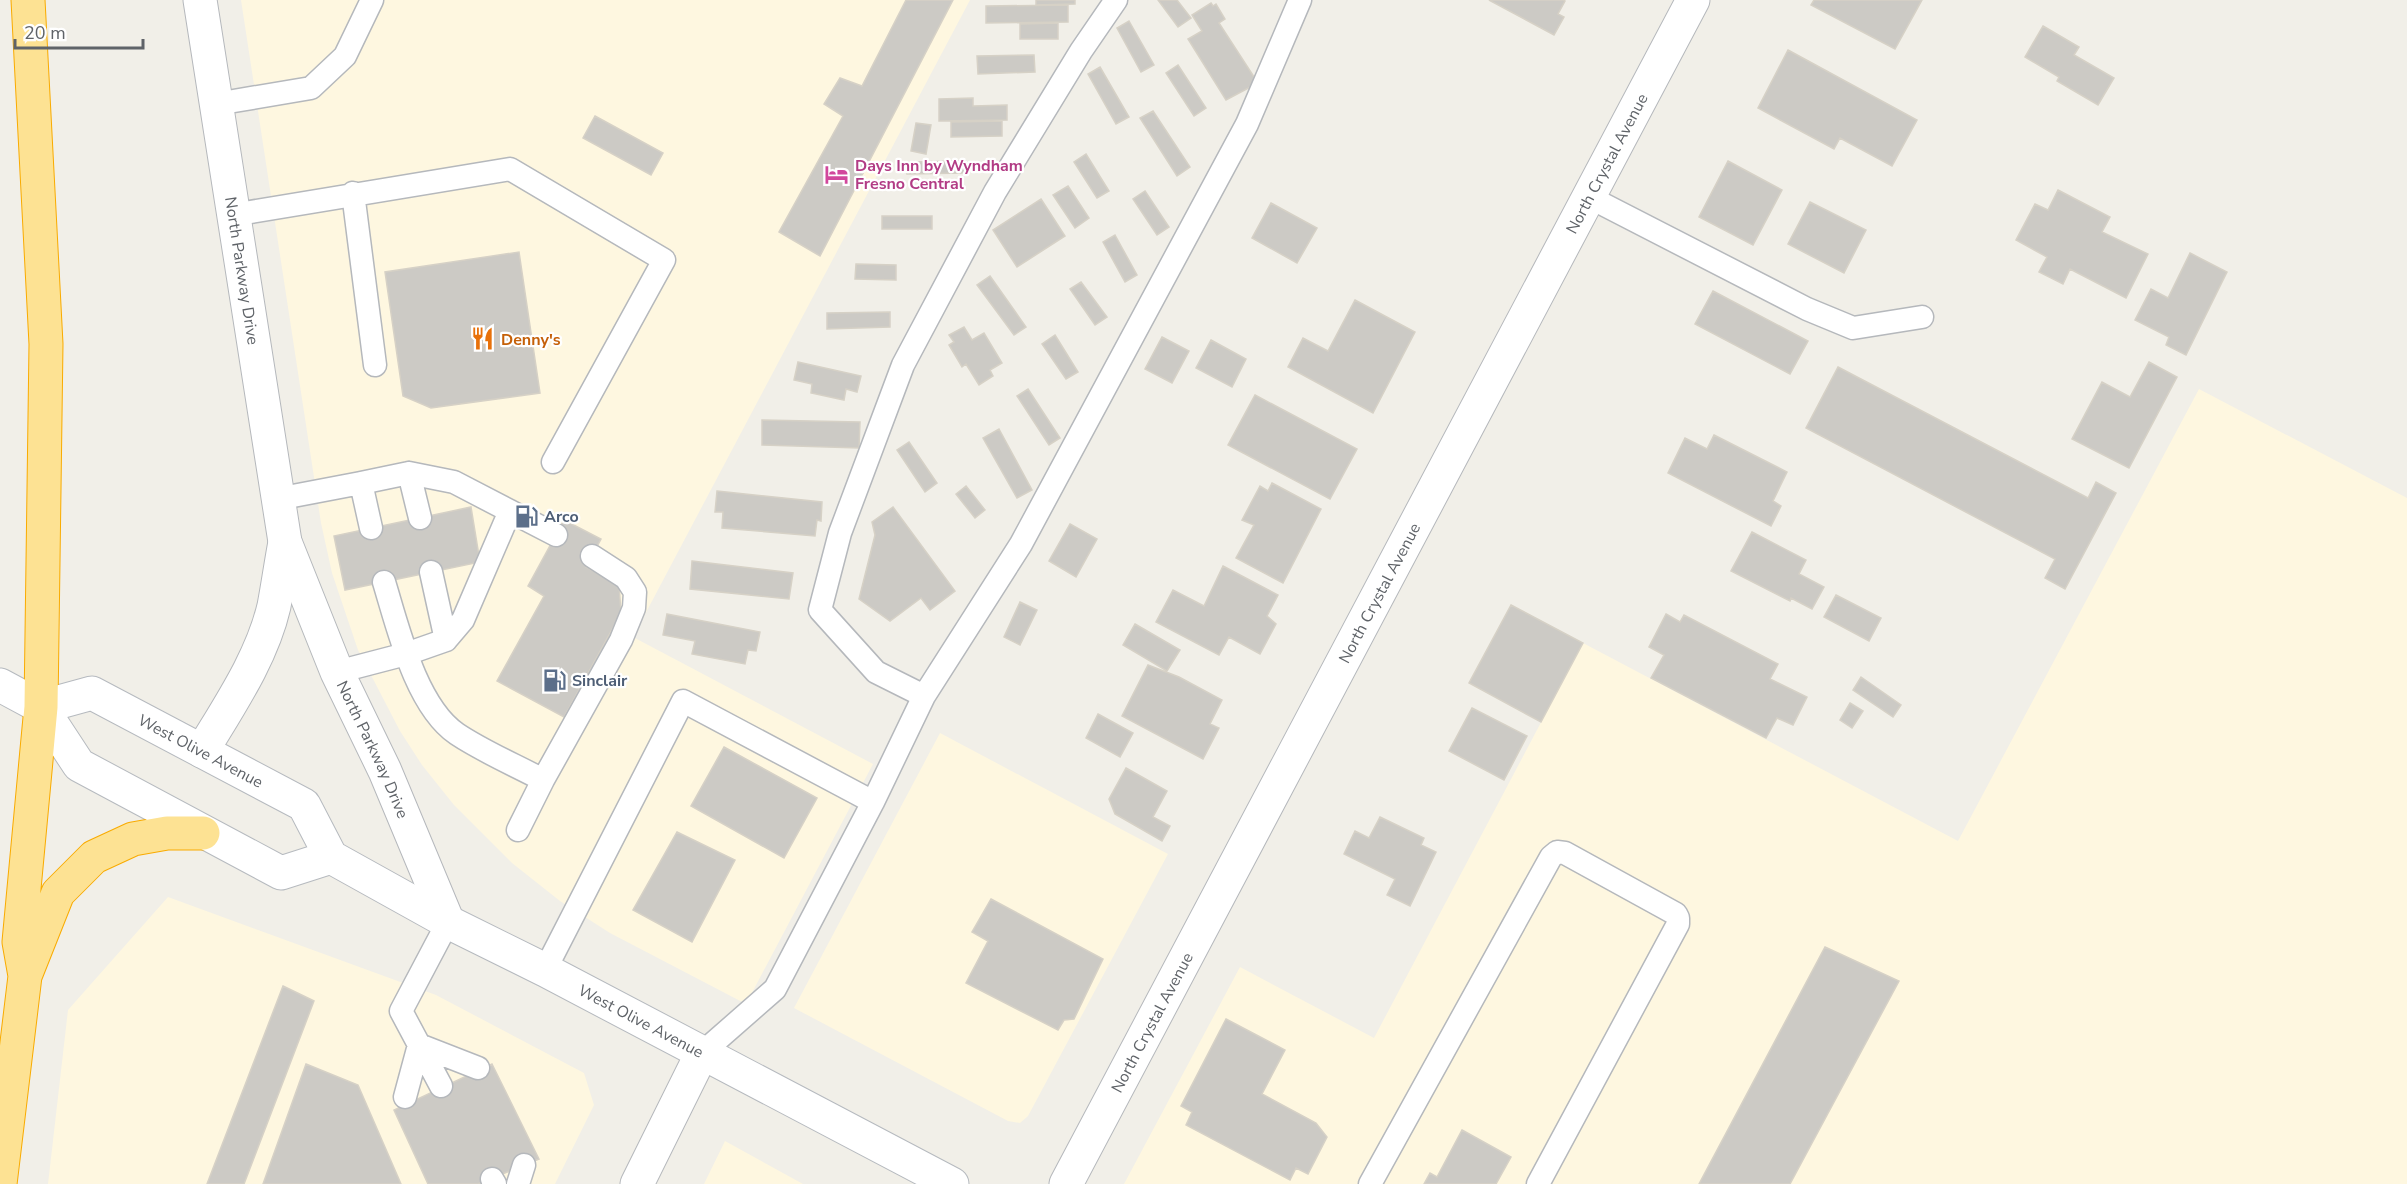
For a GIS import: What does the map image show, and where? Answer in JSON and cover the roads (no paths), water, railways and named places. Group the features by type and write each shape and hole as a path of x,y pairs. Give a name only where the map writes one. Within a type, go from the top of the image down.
{"highway":[{"path":"26,976 19,942 41,707 46,344 28,0"},
{"path":"0,1184 26,976 58,893 94,857 133,839 167,833 203,833"}],"street":[{"name":"North Parkway Drive","path":"200,0 285,542 337,672 385,771 448,922"},
{"name":"North Crystal Avenue","path":"1066,1184 1693,0"},
{"name":"North Parkway Drive","path":"202,752 262,643 273,607 285,542"},
{"path":"0,685 41,707 79,765 203,833 281,873 332,857"},
{"name":"West Olive Avenue","path":"41,707 92,693 304,805 332,857 448,922 545,970 952,1184"},
{"path":"637,1184 702,1053"}],"lane":[{"path":"216,104 311,88 345,56 372,0"},
{"path":"924,696 876,672 820,609 840,533 903,365 995,192 1081,51 1116,0"},
{"path":"702,1053 775,989 873,802 924,696 1022,544 1247,124 1300,0"},
{"path":"232,215 353,193 510,169 664,260 553,462"},
{"path":"353,193 375,365"},
{"path":"1589,197 1807,309 1853,328 1922,317"},
{"path":"277,499 408,473 454,482 556,536"},
{"path":"408,473 420,518"},
{"path":"361,483 371,528"},
{"path":"337,672 406,654 446,640 463,620 510,511"},
{"path":"518,830 543,780 621,640 634,608 635,592 626,578 592,556"},
{"path":"431,573 446,640"},
{"path":"384,582 406,654 434,712 456,734 543,780"},
{"path":"545,970 682,701 873,802"},
{"path":"1370,1184 1551,857 1557,852 1565,853 1676,914 1678,924 1538,1184"},
{"path":"441,1086 401,1011 448,922"},
{"path":"419,1045 478,1068"},
{"path":"405,1097 419,1045"}],"place":[{"name":"Days Inn by Wyndham Fresno Central","path":"837,174"},
{"name":"Denny's","path":"483,339"},
{"name":"Arco","path":"526,516"},
{"name":"Sinclair","path":"554,680"}]}
